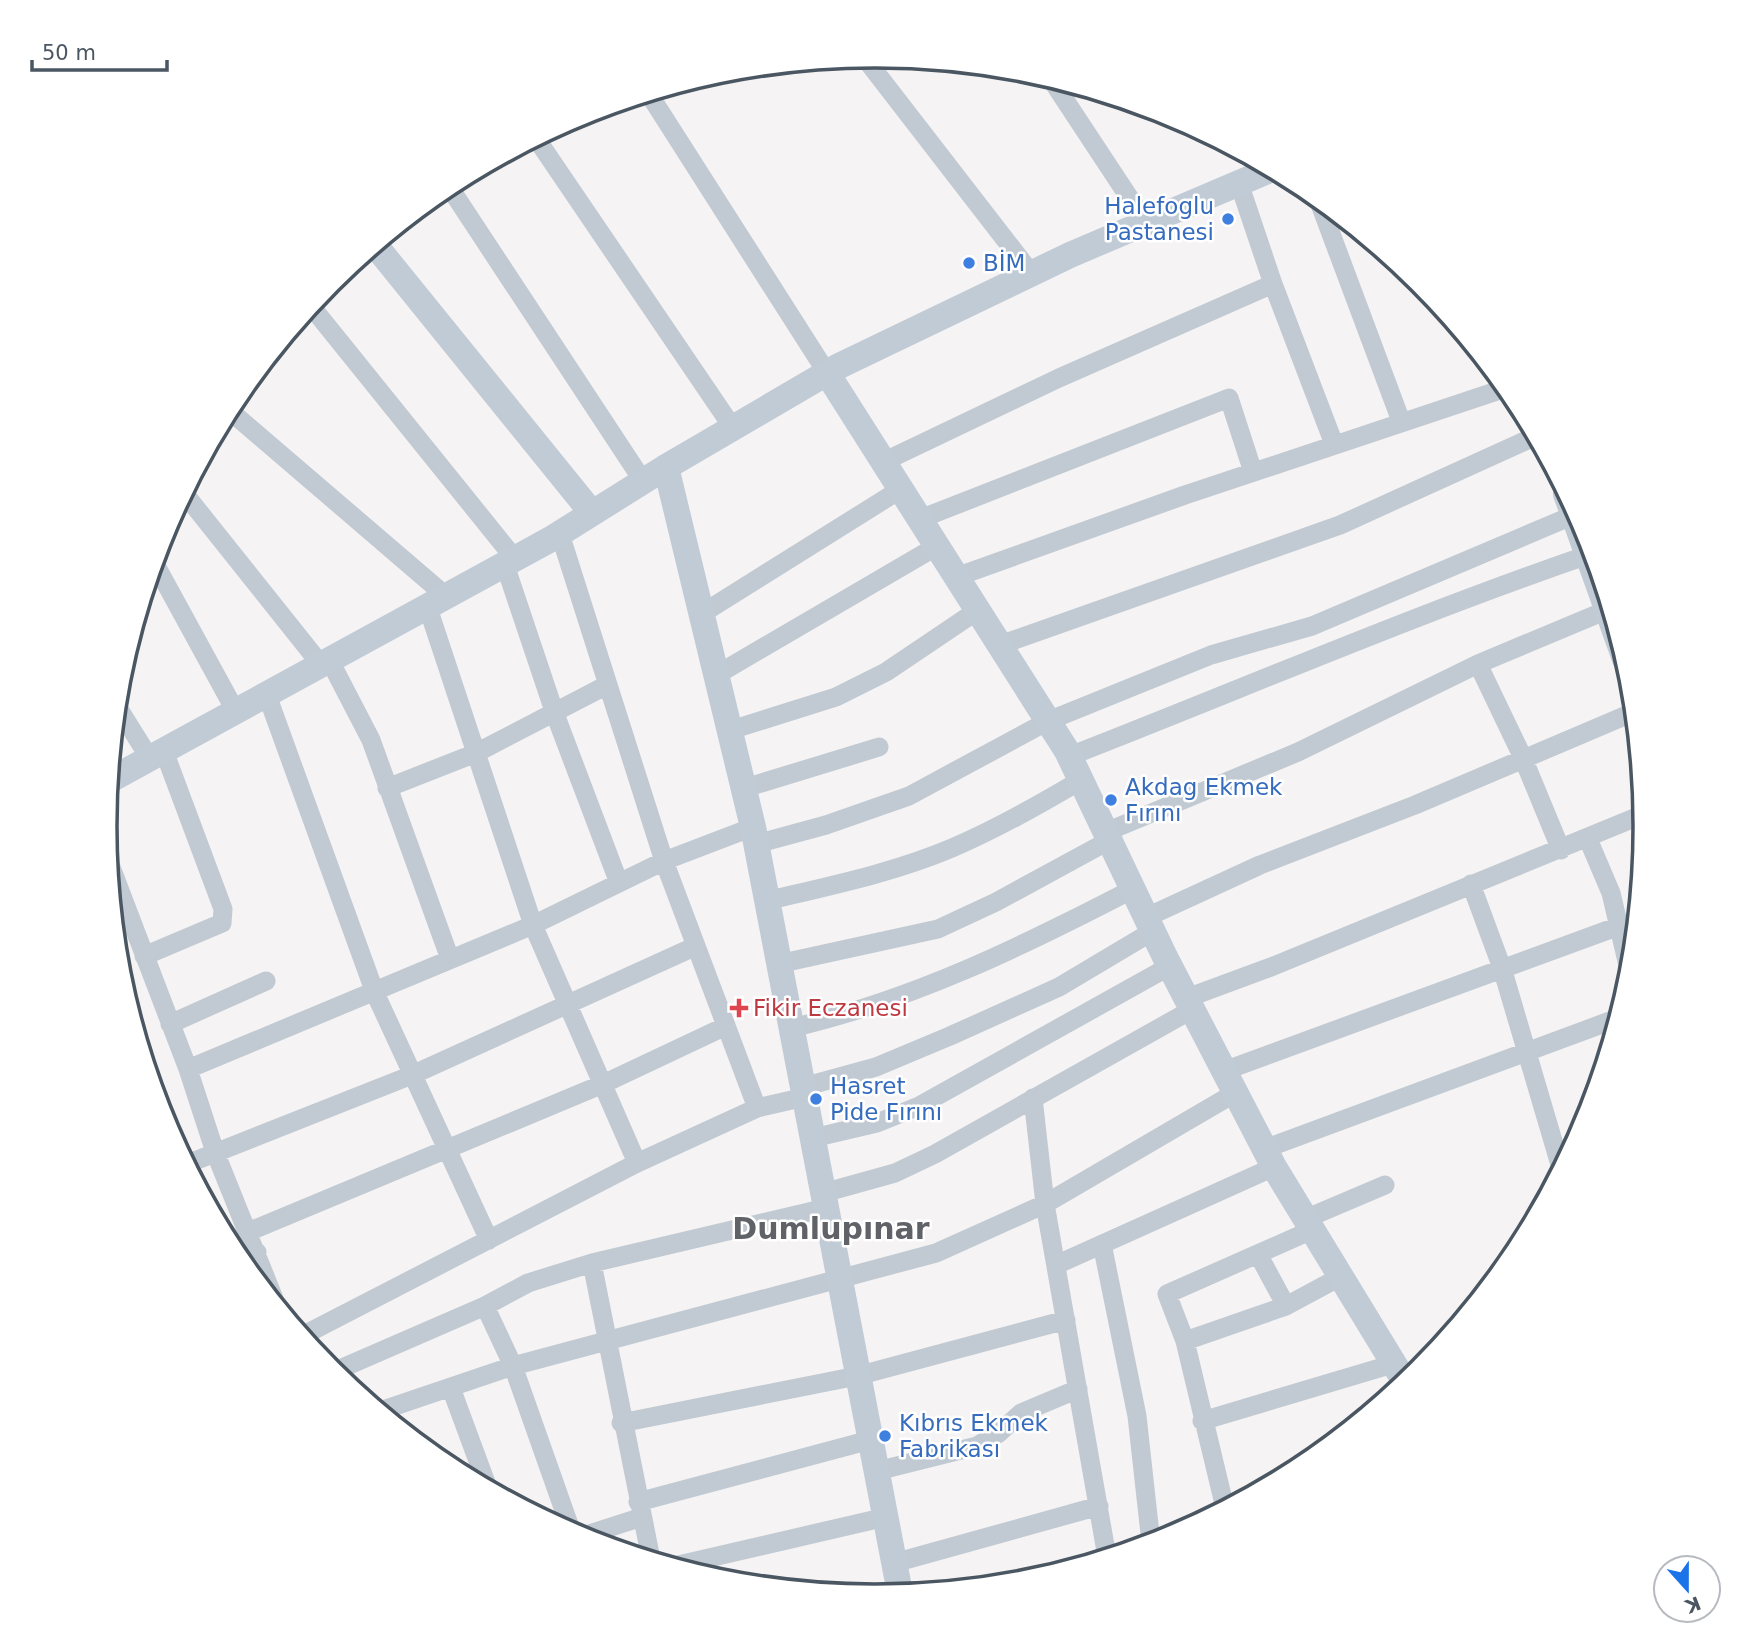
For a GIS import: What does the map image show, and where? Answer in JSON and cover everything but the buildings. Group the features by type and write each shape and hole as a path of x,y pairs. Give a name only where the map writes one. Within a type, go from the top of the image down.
{"main road":[{"path":"119,775 560,534 666,467 827,373 1031,274 1259,173"},
{"path":"380,252 592,513"},
{"path":"827,373 1070,756 1170,966 1269,1158 1399,1373"},
{"path":"666,467 732,730 898,1583"}],"street":[{"path":"873,68 1031,274"},
{"path":"1059,91 1146,223"},
{"path":"654,101 827,373"},
{"path":"541,146 733,428"},
{"path":"1240,183 1273,284 1334,444"},
{"path":"455,195 643,481"},
{"path":"1325,217 1401,421"},
{"path":"883,462 1059,378 1273,284"},
{"path":"317,313 510,562 555,714 619,883"},
{"path":"957,577 1253,472 1495,391"},
{"path":"920,519 1229,397 1253,472"},
{"path":"237,418 438,602 476,752 533,925 638,1163"},
{"path":"1000,645 1340,525 1527,440"},
{"path":"703,613 901,489"},
{"path":"191,501 326,663 371,740 450,959"},
{"path":"188,1069 533,925 664,861 754,836 826,825 909,796 1048,721 1211,655 1324,622 1562,508"},
{"path":"560,534 664,861 757,1108"},
{"path":"718,674 937,546"},
{"path":"1070,756 1301,666 1462,598 1583,557"},
{"path":"160,574 236,712"},
{"path":"732,730 836,697 886,672 978,610"},
{"path":"778,964 938,929 996,902 1108,836 1298,752 1478,664 1602,612"},
{"path":"1478,664 1523,758 1561,850"},
{"path":"387,788 476,752 555,714 607,685"},
{"path":"267,695 375,993 489,1240"},
{"path":"310,1331 638,1163 757,1108 876,1067 1059,987 1150,924 1260,865 1624,716"},
{"path":"126,717 157,755 223,909 222,923 144,956"},
{"path":"744,788 879,747"},
{"path":"766,901 869,877 952,848 1017,817 1081,780"},
{"path":"344,1367 485,1306 528,1283 592,1263 825,1201 895,1172 936,1154 1033,1098 1085,1072 1190,1004 1471,884 1633,819"},
{"path":"1588,839 1611,892 1623,943"},
{"path":"1471,884 1502,968 1557,1155"},
{"path":"791,1028 852,1014 1010,952 1133,889"},
{"path":"121,896 188,1069 215,1152 248,1232 248,1251"},
{"path":"393,1410 513,1367 609,1339 840,1281 936,1253 1045,1204 1230,1082 1502,968 1619,926"},
{"path":"195,1161 412,1075 696,947"},
{"path":"813,1138 877,1123 919,1106 1170,966"},
{"path":"170,1024 266,981"},
{"path":"1056,1265 1269,1158 1528,1051 1607,1022"},
{"path":"248,1232 603,1084 726,1026"},
{"path":"1033,1098 1045,1204 1106,1548"},
{"path":"1223,1499 1185,1341 1167,1294 1258,1254 1385,1185"},
{"path":"1102,1244 1137,1416 1151,1532"},
{"path":"1258,1254 1286,1306"},
{"path":"592,1263 609,1339 621,1423 648,1549"},
{"path":"1185,1341 1286,1306 1340,1277"},
{"path":"485,1306 513,1367 567,1518"},
{"path":"621,1423 857,1376 1066,1320"},
{"path":"1202,1421 1399,1373"},
{"path":"451,1388 483,1474"},
{"path":"877,1471 977,1446 999,1433 1021,1413 1078,1390"},
{"path":"595,1530 640,1509 870,1440"},
{"path":"894,1563 1099,1506"},
{"path":"694,1561 886,1517"}],"place":[{"name":"Halefoglu Pastanesi","path":"1228,219"},
{"name":"BİM","path":"969,263"},
{"name":"Akdag Ekmek Fırını","path":"1111,800"},
{"name":"Fikir Eczanesi","path":"739,1008"},
{"name":"Hasret Pide Fırını","path":"816,1099"},
{"name":"Kıbrıs Ekmek Fabrikası","path":"885,1436"}],"district":[{"name":"Dumlupınar","path":"831,1229"}]}
